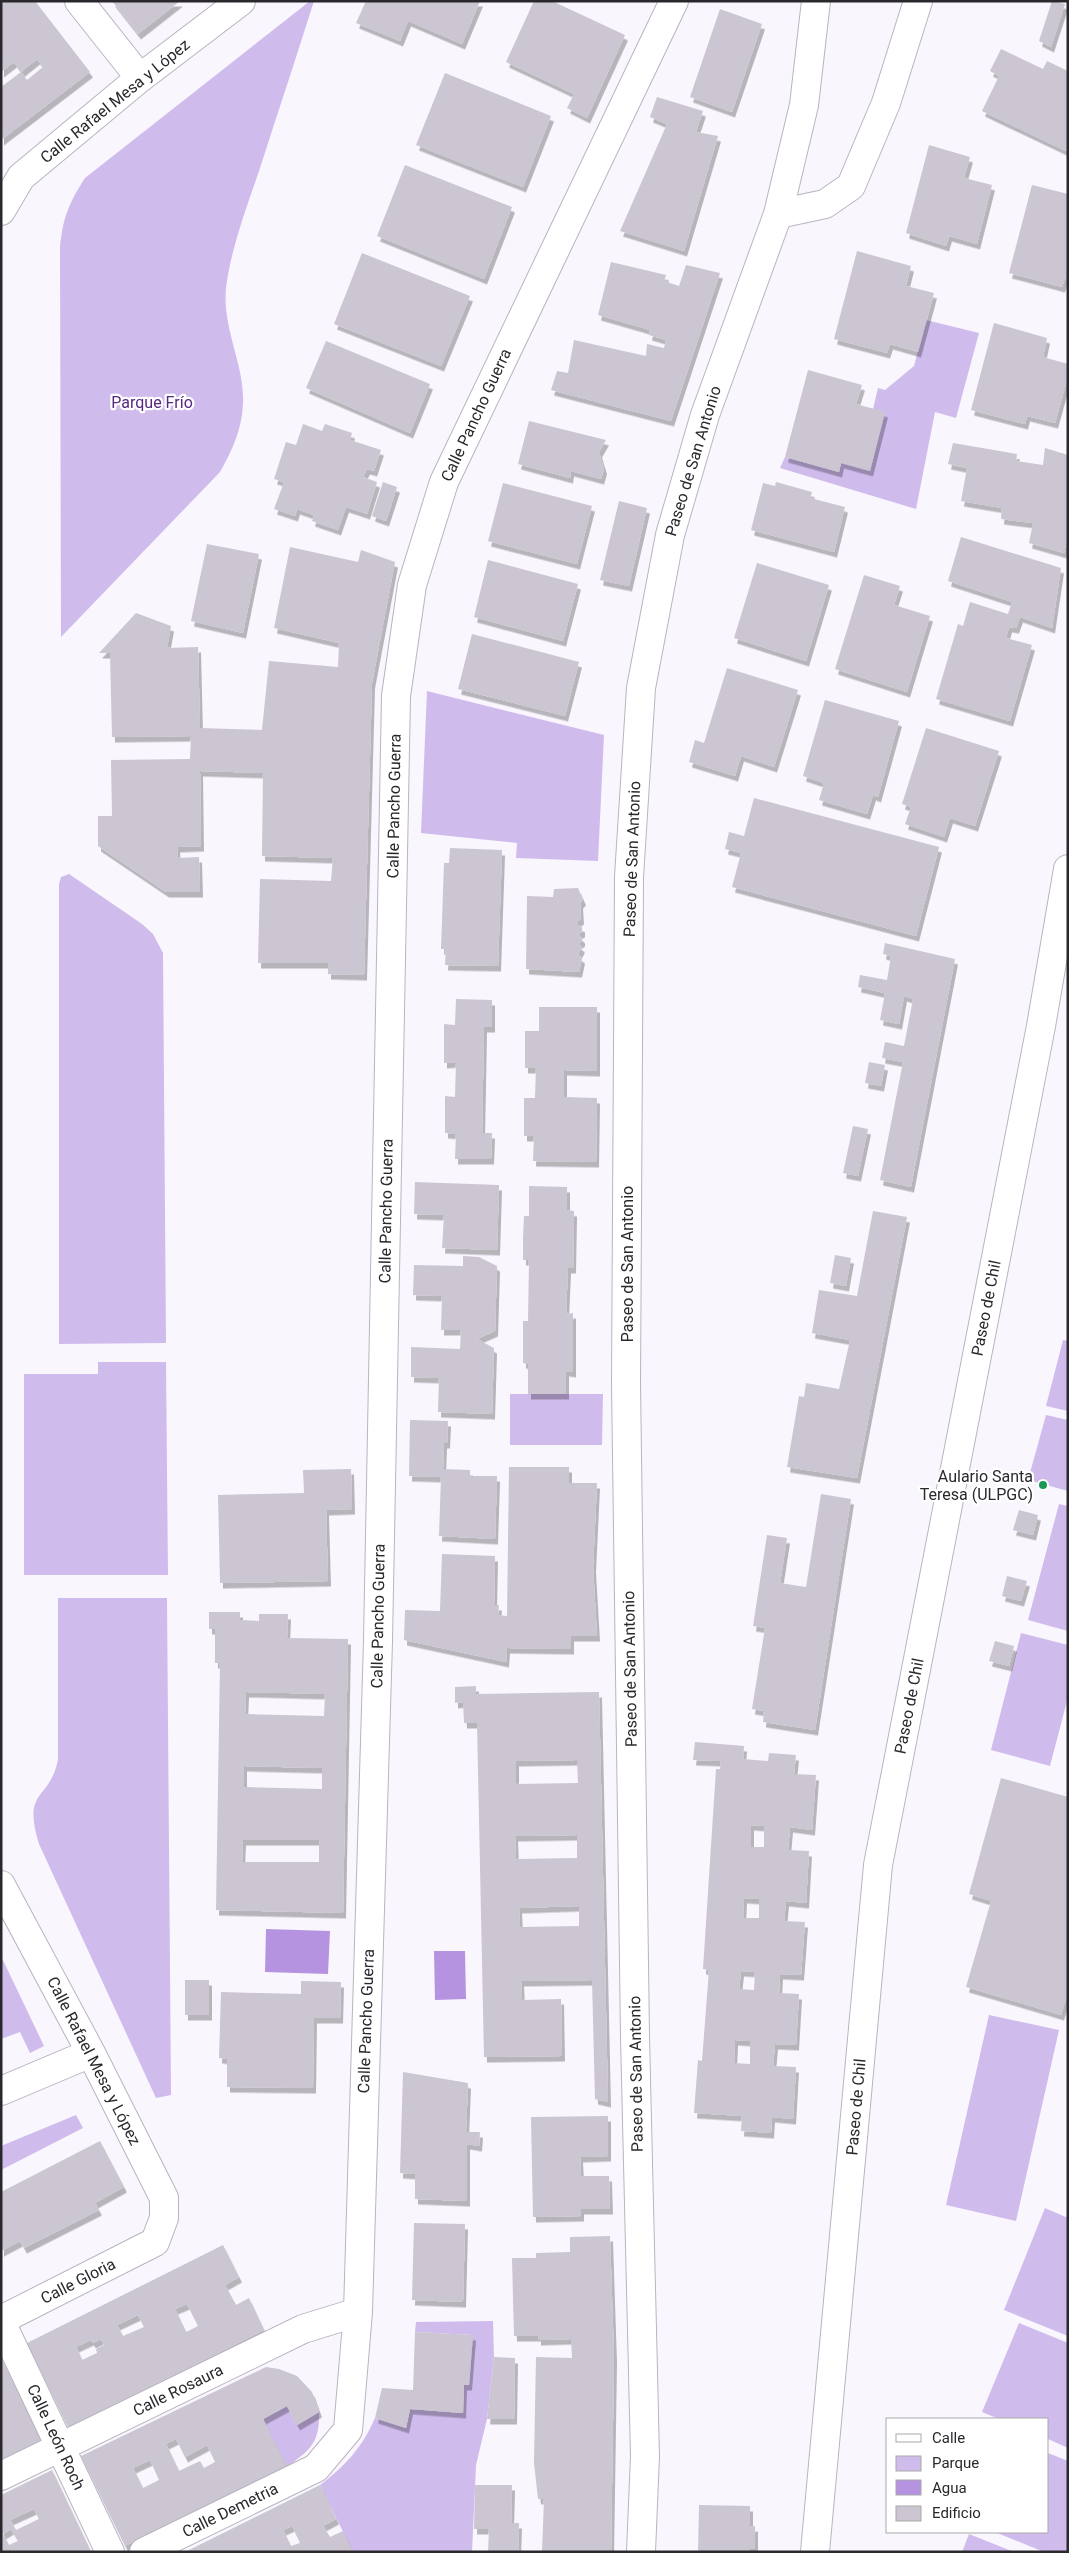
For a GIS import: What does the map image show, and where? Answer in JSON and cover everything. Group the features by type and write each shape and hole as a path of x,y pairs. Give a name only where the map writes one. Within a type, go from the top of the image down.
{"street":[{"path":"79,1 140,78"},
{"name":"Calle Rafael Mesa y López","path":"1,212 21,177 140,78 241,1"},
{"name":"Calle Pancho Guerra","path":"316,2468 348,2430 358,2312 378,1622 398,686 412,586 444,482 674,1"},
{"name":"Paseo de San Antonio","path":"641,2552 645,2456 634,2036 626,1383 630,868 641,688 670,535 705,415 778,214 804,105 816,1"},
{"path":"778,214 825,204 851,186 886,103 918,1"},
{"name":"Paseo de Chil","path":"815,2552 878,1865 1041,1026 1068,869"},
{"name":"Calle Rafael Mesa y López","path":"1,1885 91,2053 164,2198 164,2218 155,2242"},
{"path":"1,2091 91,2053"},
{"name":"Calle Gloria","path":"1,2321 155,2242"},
{"name":"Calle Rosaura","path":"1,2476 303,2329 358,2312"},
{"name":"Calle León Roch","path":"1,2321 110,2552"},
{"name":"Calle Demetria","path":"144,2552 316,2468"}],"green space":[{"name":"Parque Frío","path":"310,1 314,1 240,229 228,273 226,288 227,318 243,389 241,422 236,439 220,472 61,637 60,247 68,211 85,178"},
{"path":"926,320 979,333 956,418 935,412 916,509 780,468 785,457 839,472 841,463 873,409 878,388 885,390 914,366"},
{"path":"427,691 604,735 598,861 516,858 517,843 421,833"},
{"path":"69,874 142,924 153,934 163,953 166,1343 59,1344 59,884 61,877"},
{"path":"1063,1340 1068,1341 1068,1411 1046,1406"},
{"path":"98,1362 166,1362 168,1575 24,1575 24,1374 98,1374"},
{"path":"510,1394 603,1394 602,1445 510,1445"},
{"path":"1046,1415 1068,1420 1068,1491 1028,1480"},
{"path":"1059,1504 1068,1506 1068,1631 1028,1620"},
{"path":"58,1598 167,1598 171,2095 156,2098 39,1844 35,1826 35,1804 49,1783 58,1760"},
{"path":"1021,1633 1068,1645 1068,1697 1050,1766 991,1750"},
{"path":"1,1956 44,2046 30,2053 20,2032 1,2039"},
{"path":"989,2015 1059,2030 1016,2221 946,2205"},
{"path":"76,2115 83,2128 1,2170 1,2146"},
{"path":"1045,2208 1068,2218 1068,2336 1004,2310"},
{"path":"493,2321 494,2357 487,2419 476,2465 472,2552 353,2552 320,2485 352,2456 375,2418 406,2428 410,2409 463,2413 464,2385 469,2384 472,2335 415,2332 416,2322"},
{"path":"1019,2323 1068,2343 1068,2448 1049,2439 1049,2418 997,2418 982,2412"},
{"path":"287,2406 297,2425 319,2412 319,2423 312,2445 302,2456 287,2467 263,2419"},
{"path":"1049,2453 1068,2461 1068,2552 1044,2552 997,2533 1049,2533"},
{"path":"969,2534 1014,2552 962,2552"}],"water":[{"path":"266,1929 330,1931 328,1974 265,1972"},
{"path":"434,1951 465,1951 466,1999 435,2000"}],"building":[{"path":"1,1 35,1 90,72 1,140 1,87 21,72 14,62 1,72","holes":["37,59 43,67 27,80 21,72"]},
{"path":"112,1 180,1 138,34"},
{"path":"366,1 480,1 462,44 408,21 400,41 356,23"},
{"path":"534,1 552,1 625,35 587,118 567,108 574,94 506,62"},
{"path":"1052,1 1065,4 1051,47 1039,41"},
{"path":"720,9 762,24 732,112 690,97"},
{"path":"1001,49 1043,69 1047,61 1068,71 1068,152 982,111 999,76 990,71"},
{"path":"445,73 551,116 523,187 416,145"},
{"path":"657,97 703,111 696,132 718,136 684,251 620,231 667,124 650,117"},
{"path":"929,145 970,157 964,178 992,185 977,244 949,236 946,246 906,233"},
{"path":"405,165 512,207 484,279 377,236"},
{"path":"1032,185 1068,194 1068,279 1065,278 1062,287 1009,273"},
{"path":"857,251 911,266 906,286 934,293 918,352 890,344 887,353 834,339"},
{"path":"362,253 470,296 441,366 334,324"},
{"path":"611,262 666,275 664,281 679,286 686,265 720,273 671,421 551,390 557,371 568,373 574,340 646,356 647,344 664,348 666,340 649,335 650,330 598,315"},
{"path":"994,323 1047,338 1043,357 1068,364 1068,376 1055,423 1027,416 1025,424 971,410"},
{"path":"326,341 430,384 410,433 306,388"},
{"path":"808,370 862,385 856,404 885,412 870,471 841,463 839,472 785,457"},
{"path":"529,421 606,440 599,452 604,469 601,479 571,471 570,478 518,464"},
{"path":"303,424 322,431 325,424 352,433 350,440 381,450 374,471 367,469 363,477 377,482 367,514 346,507 338,530 312,521 314,515 297,509 295,516 274,509 284,482 274,479 286,442 296,445"},
{"path":"953,443 1017,454 1016,461 1043,465 1045,448 1068,455 1068,533 1064,553 1029,543 1033,523 1001,519 1002,508 961,501 967,468 948,464"},
{"path":"383,482 397,487 386,521 372,516"},
{"path":"776,482 812,492 810,498 845,507 834,552 751,530 763,483 775,486"},
{"path":"503,483 592,506 577,564 488,541"},
{"path":"619,501 647,508 629,586 600,580"},
{"path":"961,537 1061,568 1052,628 1020,617 1016,628 1009,627 1006,638 1032,645 1010,721 936,699 958,624 963,626 970,602 1008,614 1012,602 948,581"},
{"path":"207,544 259,554 243,633 191,621"},
{"path":"290,547 358,562 361,550 395,562 372,683 364,975 328,974 328,963 258,963 260,879 331,881 333,858 262,856 263,773 200,771 201,846 177,847 178,858 199,857 200,892 166,892 98,846 98,816 112,816 111,760 190,759 191,736 112,737 110,653 99,653 136,613 171,626 167,648 198,647 200,728 262,730 269,661 338,667 339,643 274,628"},
{"path":"488,560 578,584 563,641 474,617"},
{"path":"757,563 829,585 806,661 734,638"},
{"path":"864,575 900,586 894,605 930,616 907,692 835,669"},
{"path":"472,634 579,662 565,716 458,689"},
{"path":"727,668 798,690 774,767 741,756 735,776 689,762 695,740 704,743"},
{"path":"825,700 899,721 878,797 873,795 867,814 819,800 824,783 803,776"},
{"path":"926,728 999,751 975,826 950,818 944,837 905,824 911,807 902,804"},
{"path":"754,798 939,847 916,936 732,887 741,853 725,849 729,832 744,836"},
{"path":"450,848 502,850 498,966 445,965 446,949 441,949 444,863 449,863"},
{"path":"578,888 583,900 580,903 581,919 578,921 578,925 582,927 582,932 578,934 582,938 582,941 578,944 582,947 578,955 582,958 579,972 526,969 527,896 553,897 554,889"},
{"path":"885,943 955,959 911,1187 880,1180 903,1062 882,1058 885,1042 904,1046 913,999 904,996 899,1024 880,1020 885,993 858,987 860,975 887,980 891,956 883,954"},
{"path":"456,999 492,1000 492,1027 484,1027 482,1133 492,1133 491,1159 455,1159 456,1134 445,1133 445,1096 455,1097 456,1062 444,1063 444,1024 455,1025"},
{"path":"539,1007 597,1007 597,1071 564,1070 564,1097 597,1098 596,1162 533,1161 534,1136 524,1136 524,1098 535,1098 536,1068 525,1068 525,1031 539,1031"},
{"path":"869,1062 885,1065 881,1086 865,1083"},
{"path":"853,1126 868,1129 858,1176 843,1173"},
{"path":"415,1182 499,1185 497,1250 442,1248 444,1215 414,1214"},
{"path":"529,1186 567,1187 567,1210 574,1211 573,1268 568,1268 566,1314 573,1313 573,1372 566,1371 566,1394 528,1394 528,1364 523,1363 523,1321 528,1321 529,1260 523,1260 523,1238 524,1216 529,1216"},
{"path":"873,1211 907,1217 857,1478 787,1467 799,1396 804,1397 806,1383 839,1389 850,1340 812,1333 819,1290 857,1296"},
{"path":"835,1255 851,1258 846,1286 830,1283"},
{"path":"463,1256 479,1257 497,1266 495,1331 477,1339 494,1348 492,1414 438,1412 439,1378 411,1377 411,1347 460,1349 461,1330 441,1330 442,1296 413,1295 414,1265 463,1266"},
{"path":"410,1420 448,1421 447,1443 444,1443 443,1469 470,1470 470,1476 497,1476 495,1539 439,1536 441,1477 409,1476"},
{"path":"509,1467 569,1467 569,1483 597,1483 593,1567 597,1636 571,1636 571,1649 507,1648 506,1662 404,1640 405,1610 440,1611 442,1554 495,1556 494,1605 499,1605 498,1615 507,1616"},
{"path":"351,1469 352,1509 326,1510 328,1581 220,1583 218,1495 304,1493 303,1470"},
{"path":"821,1494 851,1499 815,1730 763,1722 764,1711 752,1709 765,1628 753,1626 767,1535 787,1538 780,1583 806,1587"},
{"path":"1019,1510 1038,1515 1033,1535 1013,1530"},
{"path":"1007,1576 1027,1581 1021,1601 1002,1596"},
{"path":"209,1612 240,1612 240,1620 259,1621 259,1614 288,1614 287,1638 348,1639 343,1913 216,1910 220,1663 215,1663 215,1629 209,1629","holes":["246,1692 325,1694 324,1716 245,1714","244,1766 322,1768 322,1789 244,1787","243,1840 319,1840 319,1862 242,1862"]},
{"path":"995,1641 1014,1646 1009,1666 989,1661"},
{"path":"476,1686 476,1694 599,1692 608,2102 595,2099 592,1980 521,1981 522,2000 561,1999 562,2056 484,2057 477,1723 464,1723 463,1702 455,1703 455,1687","holes":["577,1760 578,1783 516,1784 516,1761","577,1835 577,1858 516,1859 515,1836","579,1906 579,1926 520,1927 519,1908"]},
{"path":"695,1742 744,1746 743,1759 768,1761 769,1753 796,1755 794,1774 816,1775 812,1830 790,1827 788,1850 809,1851 806,1903 786,1901 784,1921 805,1922 801,1975 780,1974 779,1993 799,1994 796,2045 775,2044 773,2066 796,2067 793,2119 772,2117 771,2133 741,2131 742,2116 694,2113 698,2060 702,2061 709,1970 703,1969 716,1769 720,1769 721,1761 693,1760","holes":["751,1825 764,1826 764,1847 751,1847","744,1898 759,1899 759,1918 743,1918","741,1971 755,1972 754,1990 739,1989","735,2040 750,2041 750,2064 734,2063"]},
{"path":"1001,1778 1068,1797 1068,1992 1061,2015 966,1987 991,1901 969,1894"},
{"path":"185,1980 209,1980 209,2015 185,2015"},
{"path":"301,1981 341,1982 340,2018 314,2018 313,2088 227,2087 227,2059 219,2058 221,1992 301,1994"},
{"path":"403,2072 468,2083 466,2132 480,2132 479,2146 467,2144 467,2201 415,2199 415,2174 400,2173"},
{"path":"608,2116 608,2156 580,2157 581,2176 609,2176 610,2209 581,2209 581,2216 533,2217 531,2117"},
{"path":"100,2141 124,2187 95,2203 99,2210 24,2248 20,2241 1,2251 1,2192"},
{"path":"414,2223 465,2224 463,2302 412,2300"},
{"path":"610,2236 614,2357 611,2552 542,2552 544,2499 538,2499 534,2463 536,2357 572,2358 571,2339 538,2340 538,2336 514,2336 512,2258 536,2258 536,2253 570,2252 570,2237"},
{"path":"223,2245 239,2277 225,2285 236,2305 249,2298 264,2330 68,2427 27,2343","holes":["187,2304 198,2326 186,2332 175,2309","138,2315 144,2327 123,2336 117,2325","101,2339 104,2345 96,2349 97,2353 82,2360 76,2347 91,2340 93,2343"]},
{"path":"415,2332 473,2335 469,2385 464,2385 463,2413 410,2409 406,2428 375,2418 382,2388 413,2390"},
{"path":"494,2357 515,2358 514,2419 487,2419"},
{"path":"1,2358 42,2440 1,2460"},
{"path":"266,2367 279,2369 297,2376 312,2392 319,2412 297,2425 287,2406 263,2419 287,2467 125,2546 81,2456","holes":["176,2439 185,2457 207,2445 215,2462 204,2468 200,2461 179,2471 166,2444","150,2460 159,2480 143,2488 133,2468"]},
{"path":"52,2470 91,2552 1,2552 1,2495","holes":["34,2509 39,2519 16,2530 10,2520","11,2529 18,2541 9,2545 3,2534"]},
{"path":"320,2485 336,2519 323,2526 330,2537 343,2531 353,2552 274,2552 273,2550 268,2552 185,2552","holes":["292,2526 300,2543 291,2546 283,2530"]},
{"path":"475,2485 512,2485 511,2523 519,2523 518,2552 488,2552 489,2529 474,2529"},
{"path":"699,2505 750,2506 750,2527 755,2526 755,2549 750,2549 750,2552 698,2552"}],"place":[{"name":"Aulario Santa Teresa (ULPGC)","path":"1043,1485"}]}
